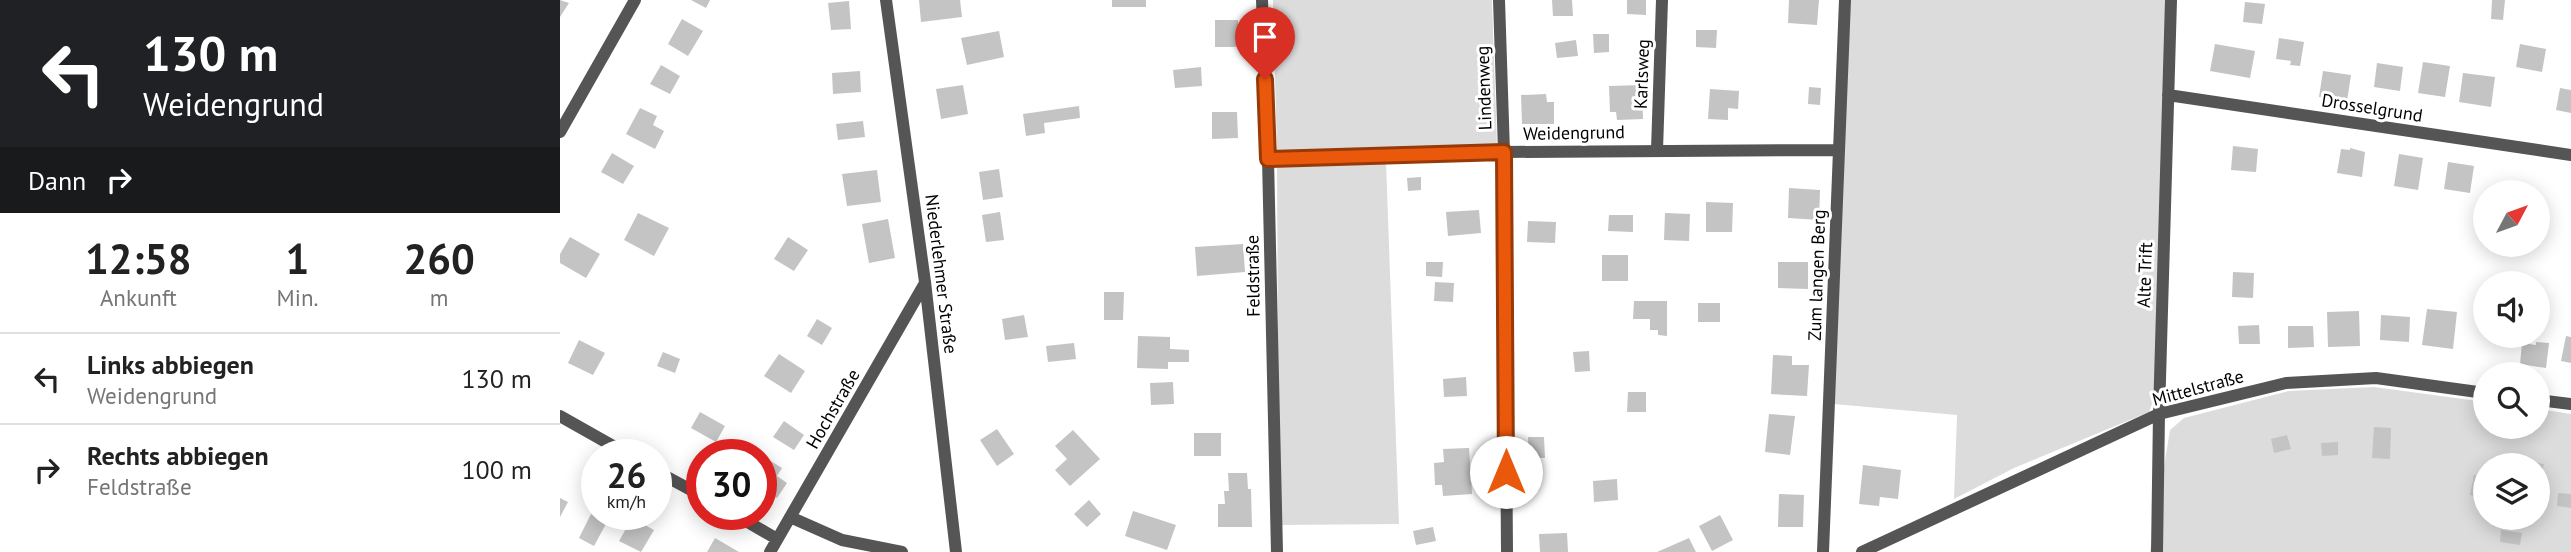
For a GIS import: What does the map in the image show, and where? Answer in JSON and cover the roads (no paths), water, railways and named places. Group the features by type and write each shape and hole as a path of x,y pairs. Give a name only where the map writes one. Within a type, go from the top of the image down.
{"street":[{"path":"560,132 635,0"},
{"name":"Niederlehmer Straße","path":"886,0 925,282 956,552"},
{"name":"Feldstraße","path":"1262,0 1277,552"},
{"name":"Lindenweg","path":"1499,0 1504,152 1507,552"},
{"name":"Karlsweg","path":"1657,150 1662,0"},
{"name":"Zum langen Berg","path":"1823,552 1845,0"},
{"name":"Alte Trift","path":"2157,552 2171,0"},
{"name":"Drosselgrund","path":"2168,95 2571,155"},
{"name":"Weidengrund","path":"1268,159 1504,152 1839,150"},
{"name":"Hochstraße","path":"770,552 925,282"},
{"name":"Mittelstraße","path":"1863,552 2159,414 2286,383 2376,378 2473,391"},
{"path":"2550,401 2571,404"},
{"path":"560,416 601,439"},
{"path":"790,517 842,540 902,552"},
{"path":"762,530 777,539"}]}
